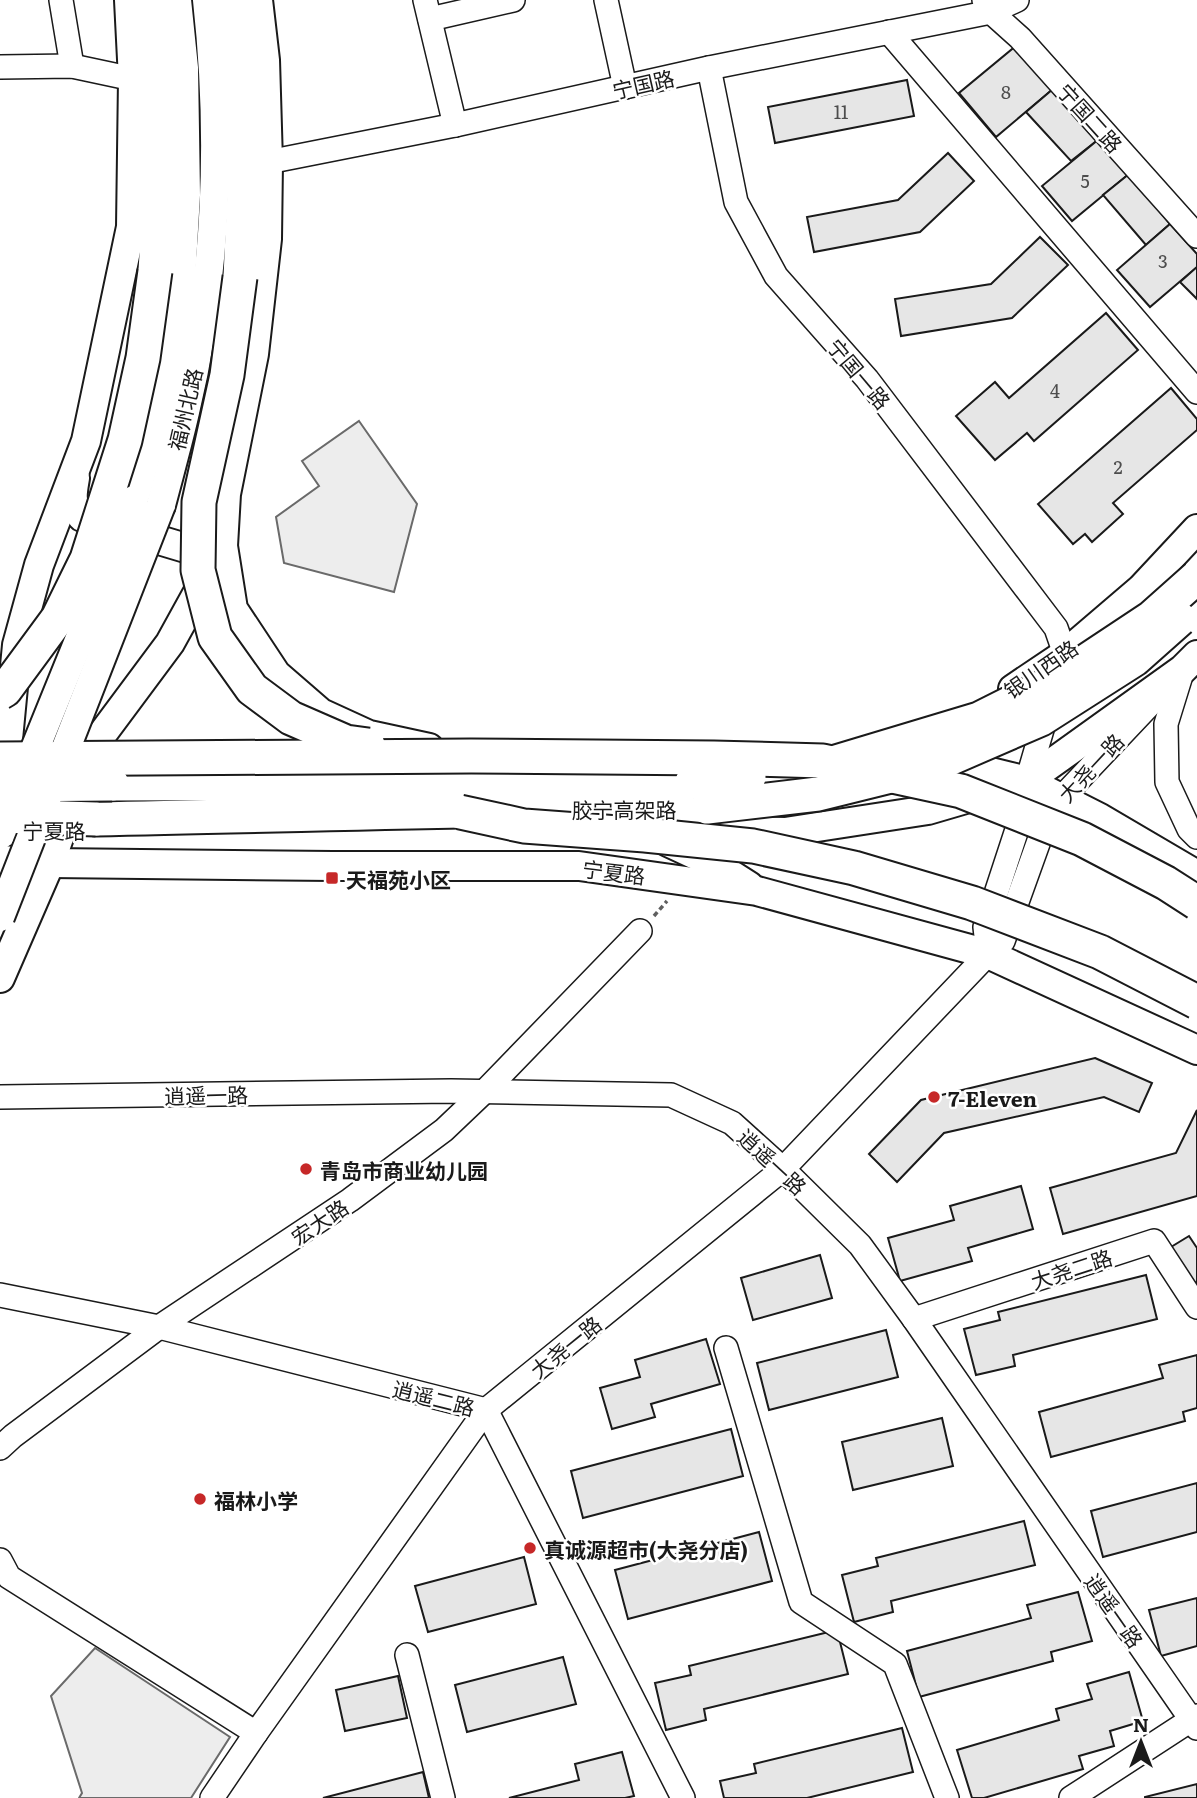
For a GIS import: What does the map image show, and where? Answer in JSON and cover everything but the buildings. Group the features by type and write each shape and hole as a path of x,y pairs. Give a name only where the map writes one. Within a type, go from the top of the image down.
{"highway":[{"path":"0,693 5,690 58,618 87,559 125,440 144,358 155,271 159,202 160,117 157,28 153,0"},
{"path":"235,0 240,38 244,192 240,276 227,375 199,502 198,570 215,637 252,689 291,718 346,742 478,762"},
{"name":"胶宁高架路","path":"3,783 692,782 801,772 979,719 1059,678 1151,618 1197,577"},
{"name":"胶宁高架路","path":"3,783 96,819 707,807 818,794 935,765 1041,719 1135,659 1197,604"},
{"path":"3,783 126,757 478,762 713,758 823,761 961,791 1082,839 1166,883 1197,904"},
{"path":"460,812 524,826 753,846 854,868 972,903 1100,952 1197,1002"}],"main road":[{"path":"130,0 133,79 131,227 86,441 39,565 16,645 3,783 74,772 478,762 718,766 806,754"},
{"name":"福州北路","path":"0,835 3,783 147,502 159,405 180,297 186,195 184,68 177,0"},
{"name":"福州北路","path":"0,917 47,798 147,502 185,411 204,306 214,193 215,115 212,47 206,0"},
{"path":"258,0 265,61 267,239 254,354 226,494 223,546 233,609 275,674 321,713 369,735 478,762 547,747"},
{"path":"78,463 72,496 75,508 82,517 189,549 215,552 223,546"},
{"name":"银川西路","path":"806,754 894,738 1007,694 1065,654 1141,589 1197,529"},
{"path":"0,978 50,863 62,828 74,772 170,643 223,546"},
{"path":"0,628 39,565"},
{"path":"1027,781 1190,662"},
{"path":"428,748 618,747 806,754 918,754 1027,781 1100,818 1197,875"},
{"name":"宁夏路","path":"0,829 371,827 785,832 928,810 1027,781"},
{"path":"643,830 713,863 757,891"},
{"name":"宁夏路","path":"0,860 333,866 579,866 757,891 988,954 1197,1049"}],"street":[{"path":"61,0 72,66"},
{"path":"455,125 428,9 513,0"},
{"path":"607,0 625,87"},
{"name":"宁国路","path":"268,162 455,125 709,68 889,32 1017,0"},
{"name":"宁国二路","path":"987,6 1020,38 1197,236"},
{"path":"889,32 1197,392"},
{"path":"0,67 72,66 133,79"},
{"name":"宁国一路","path":"709,68 736,202 776,276 867,379 1056,628 1065,654"},
{"name":"大尧一路","path":"988,954 985,927 1025,805 1027,781 1065,654"},
{"path":"1190,662 1166,724 1167,782 1189,828 1197,837"},
{"name":"大尧一路","path":"212,1798 486,1410 783,1169 1003,941 1050,810 1190,662"},
{"name":"宏大路","path":"0,1448 159,1327 350,1200 444,1130 640,931"},
{"name":"逍遥一路","path":"0,1097 485,1091 671,1095 732,1123 860,1245 1195,1721"},
{"name":"大尧二路","path":"914,1320 1154,1241 1197,1307"},
{"name":"逍遥二路","path":"0,1295 159,1327 486,1410 682,1798"},
{"path":"726,1348 802,1602 895,1664 947,1798"},
{"path":"0,1560 9,1577 256,1733"},
{"path":"407,1655 443,1798"},
{"path":"1071,1798 1195,1721"}],"shaded area":[{"path":"359,421 417,504 394,592 284,563 276,517 319,486 302,461"},
{"path":"95,1648 230,1737 191,1798 79,1798 82,1793 51,1696"}],"place":[{"name":"天福苑小区","path":"332,878"},
{"name":"7-Eleven","path":"934,1097"},
{"name":"青岛市商业幼儿园","path":"306,1169"},
{"name":"福林小学","path":"200,1499"},
{"name":"真诚源超市(大尧分店)","path":"530,1548"}]}
